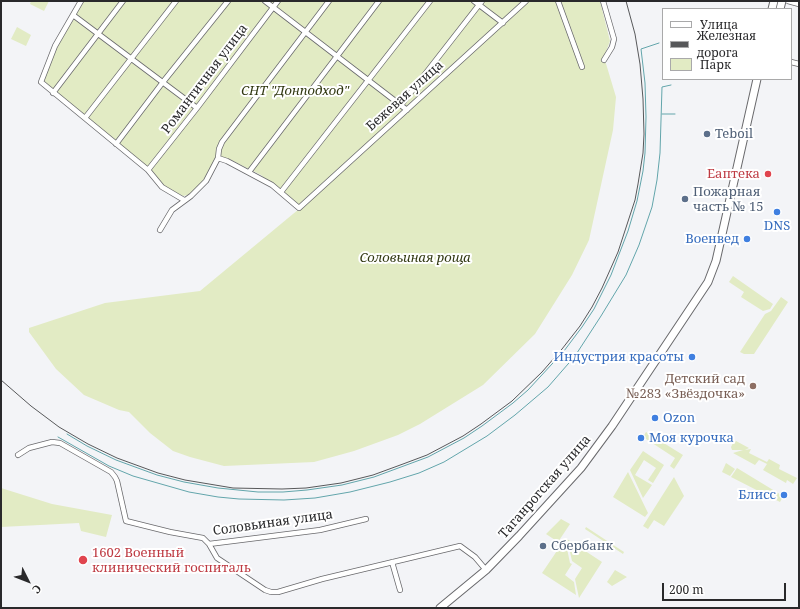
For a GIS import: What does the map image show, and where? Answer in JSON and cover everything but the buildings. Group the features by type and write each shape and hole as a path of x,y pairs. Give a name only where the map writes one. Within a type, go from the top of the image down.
{"main road":[{"name":"Таганрогская улица","path":"621,416 712,274 757,80"},
{"name":"Таганрогская улица","path":"447,608 488,571 581,468 621,416 698,306 716,276 762,80"},
{"name":"Таганрогская улица","path":"440,608 488,571"}],"street":[{"path":"81,1 55,46 41,82 148,170 162,187 184,200"},
{"path":"53,93 124,1"},
{"path":"85,118 130,58 176,1"},
{"path":"116,144 163,82 228,1"},
{"path":"265,1 407,110"},
{"name":"Романтичная улица","path":"148,170 278,1"},
{"path":"160,230 172,210 191,196 206,181 218,158 218,149 222,142 329,1"},
{"path":"249,172 379,1"},
{"path":"218,158 249,172 281,192 430,1"},
{"path":"474,1 481,3 503,23"},
{"name":"Бежевая улица","path":"281,192 299,208 526,1"},
{"path":"558,1 582,67"},
{"path":"603,1 614,39 612,47 604,60"},
{"path":"788,1 799,4"},
{"path":"401,106 481,3"},
{"path":"73,15 197,108"},
{"name":"Соловьиная улица","path":"18,455 29,448 52,442 60,443 111,472 117,481 126,521 202,538 209,544 320,530 366,519"},
{"path":"209,544 217,558 265,590 271,592 278,592 460,546 475,557 488,571"},
{"path":"392,562 400,590"}],"green space":[{"path":"31,1 49,1 44,11 30,4"},
{"path":"82,1 600,1 610,41 604,57 616,97 613,130 589,240 572,275 535,334 483,385 420,424 398,435 354,451 314,462 224,466 190,457 173,451 150,433 129,412 119,410 84,395 56,369 29,332 29,328 105,303 200,291 299,209 261,175 227,158 217,158 211,171 197,188 188,195 183,196 164,187 43,81 44,75 61,37"},
{"path":"17,27 31,35 26,46 11,39"},
{"path":"733,276 773,304 770,309 763,311 741,297 744,292 729,282"},
{"path":"781,297 788,302 754,354 744,354 740,352 765,314 771,311"},
{"path":"646,432 683,455 674,469 670,466 675,458 643,437"},
{"path":"736,441 749,448 745,450 751,449 749,453 767,462 769,459 780,465 779,469 797,478 793,484 787,480 786,483 763,470 767,464 759,460 755,465 733,453 743,450 732,450 731,447"},
{"path":"643,451 664,465 653,483 648,480 656,468 644,460 635,475 652,485 643,498 630,470"},
{"path":"726,463 735,469 730,476 722,472"},
{"path":"737,468 783,496 780,502 731,477"},
{"path":"628,472 648,513 645,517 613,497"},
{"path":"674,477 684,496 664,526 654,520 648,529 643,526"},
{"path":"1,488 52,504 112,515 106,537 81,531 79,523 1,527"},
{"path":"561,519 570,524 558,542 546,534"},
{"path":"586,527 624,552 623,554 585,529"},
{"path":"565,539 570,563 572,564 565,575 574,582 576,595 542,573"},
{"path":"567,539 602,562 579,598 575,579 582,568 572,561"},
{"path":"615,570 627,577 612,586 607,582"}],"waterway":[{"path":"67,434 87,446 116,460 157,475 184,482 218,488 258,492 307,490 342,485 374,477 428,457 464,438 513,403 528,390 564,351 594,309 611,275 628,231 637,201 643,171 646,117 645,83 641,49 659,43"},
{"path":"58,437 109,466 133,476 189,492 239,499 284,500 315,498 350,492 419,473 444,462 487,436 548,387 575,356 626,275 639,245 652,207 660,153 662,87 671,85"},
{"path":"662,114 675,114"}],"railway":[{"path":"1,380 31,406 59,427 88,444 117,458 158,473 185,480 233,488 306,488 341,483 373,475 427,455 463,436 512,401 542,372 562,349 580,326 592,307 618,252 635,200 643,153 644,134 640,64 635,34 626,1"}],"place":[{"name":"Teboil","path":"707,134"},
{"name":"Еаптека","path":"768,174"},
{"name":"Пожарная часть № 15","path":"685,199"},
{"name":"DNS","path":"777,212"},
{"name":"Военвед","path":"747,239"},
{"name":"Индустрия красоты","path":"692,357"},
{"name":"Детский сад №283 «Звёздочка»","path":"753,386"},
{"name":"Ozon","path":"655,418"},
{"name":"Моя курочка","path":"641,438"},
{"name":"Блисс","path":"784,495"},
{"name":"Сбербанк","path":"543,546"},
{"name":"1602 Военный клинический госпиталь","path":"83,560"}],"park label":[{"name":"СНТ \"Донподход\"","path":"295,91"},
{"name":"Соловьиная роща","path":"415,258"}]}
